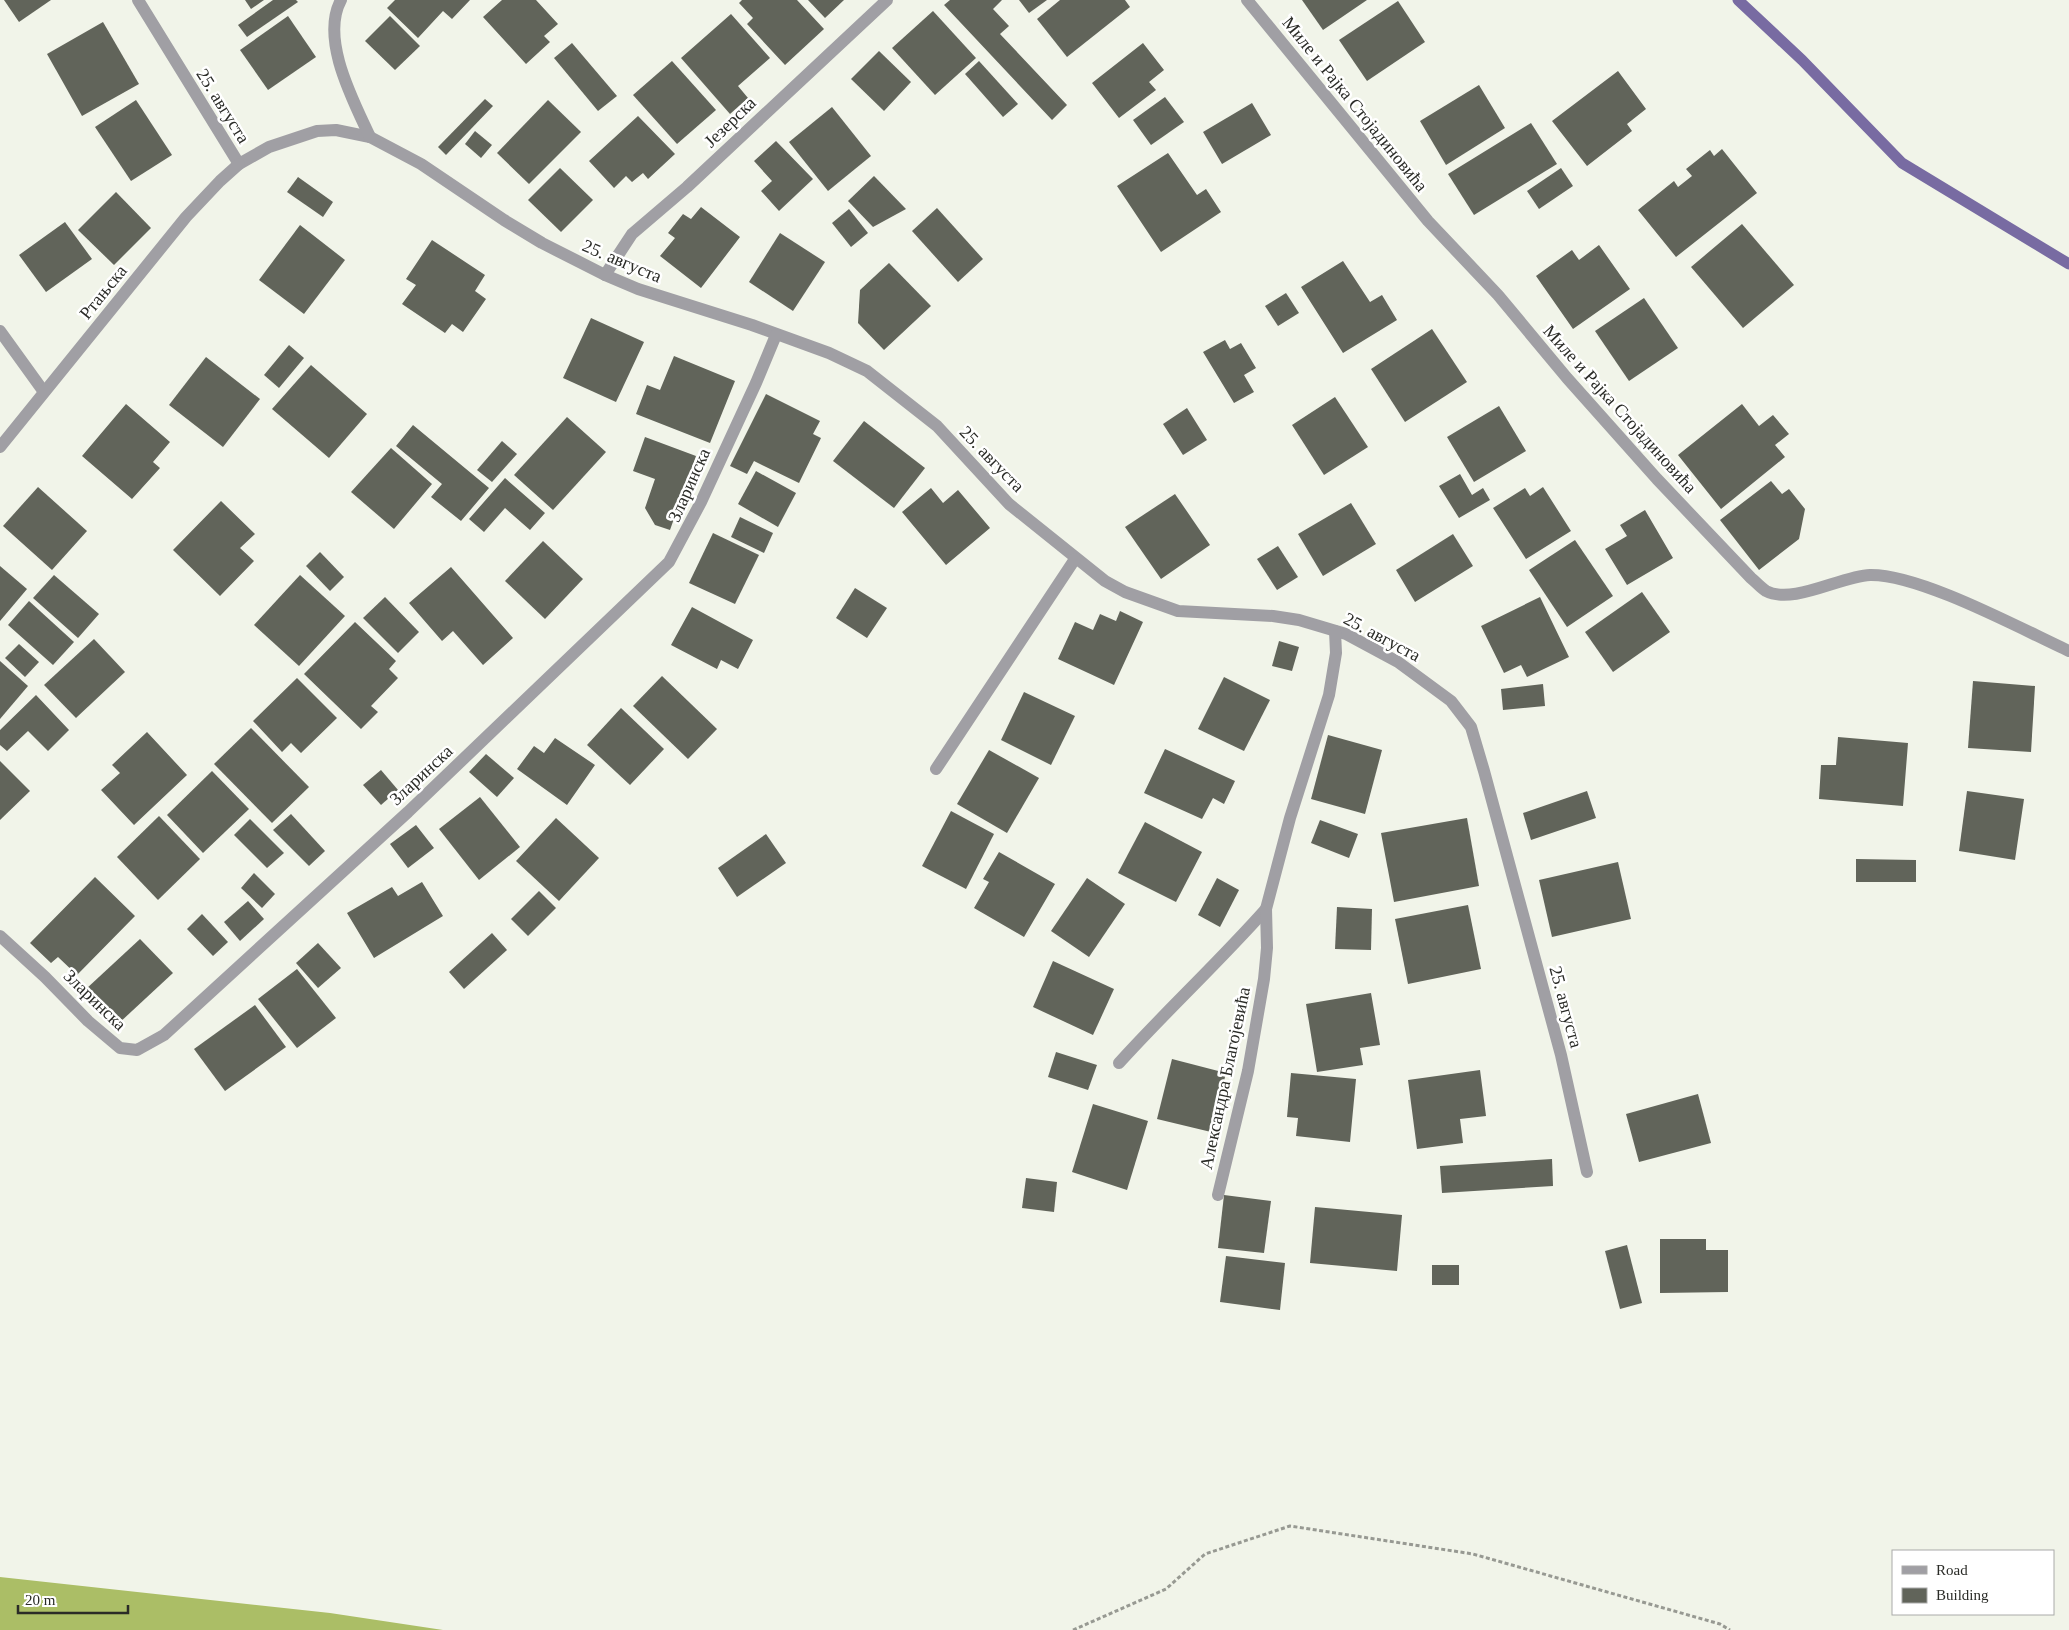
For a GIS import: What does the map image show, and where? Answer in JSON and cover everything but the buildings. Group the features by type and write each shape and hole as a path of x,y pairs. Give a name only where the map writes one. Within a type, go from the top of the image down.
{"street":[{"name":"25. августа","path":"138,0 239,164 269,147 317,132 336,130 370,137 421,164 504,220 542,243 604,275 638,289 752,325 829,353 867,371 936,426 1010,504 1075,559 1104,581 1125,592 1178,611 1273,616 1299,620 1335,630 1381,652 1451,700 1471,727 1558,1045 1587,1172"},
{"path":"341,0 334,15 337,48 345,82 370,137"},
{"name":"Језерска","path":"604,275 632,234 687,187 887,0"},
{"name":"Миле и Рајка Стојадиновића","path":"1247,0 1428,221 1498,295 1567,378 1657,479 1751,578 1766,591 1780,594 1794,593 1868,575 1900,579 1943,594 2069,651"},
{"name":"Ртањска","path":"0,447 186,217 239,164"},
{"path":"0,331 44,392"},
{"name":"Зларинска","path":"0,936 46,977 88,1021 120,1048 137,1050 164,1035 401,818 669,562 701,502 756,384 776,335"},
{"path":"936,769 1075,559"},
{"name":"Александра Благојевића","path":"1218,1195 1248,1071 1261,997 1267,948 1266,909 1290,818 1329,695 1336,653 1335,630"},
{"name":"Александра Благојевића","path":"1119,1063 1266,909"}],"path":[{"path":"1073,1630 1166,1589 1205,1554 1290,1526 1474,1554 1720,1624 1730,1630"}],"green space":[{"path":"0,1577 330,1613 443,1630 0,1630"}],"waterway":[{"path":"1738,0 1802,60 1902,163 2069,264"}]}
